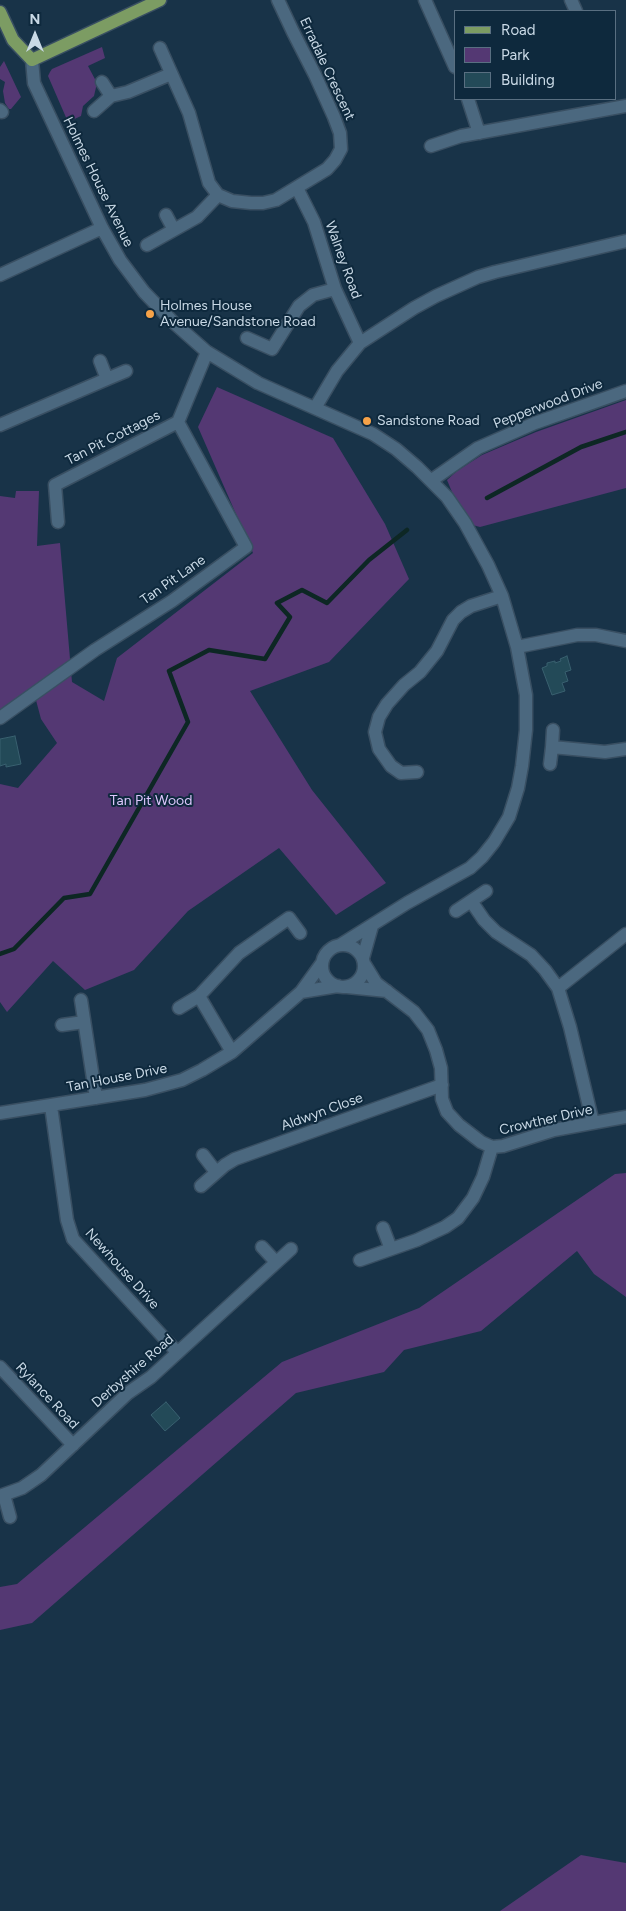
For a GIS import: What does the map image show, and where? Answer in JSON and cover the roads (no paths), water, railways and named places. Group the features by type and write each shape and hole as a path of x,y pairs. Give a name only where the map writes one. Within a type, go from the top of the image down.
{"main road":[{"path":"0,12 13,40 32,60 157,1"}],"street":[{"name":"Erradale Crescent","path":"218,195 232,201 263,203 276,200 327,169 341,149 340,133 315,75 292,32 278,0"},
{"path":"425,0 454,65"},
{"path":"147,245 198,218 218,195 209,182 194,128 160,48"},
{"name":"Holmes House Avenue","path":"32,60 34,83 102,228 120,260 144,292 173,322 207,352 258,383 373,434 396,449 432,480 465,523 488,565 502,596 517,647 526,695 526,730 518,788 508,817 494,842 470,868 407,903 340,945"},
{"path":"94,111 111,96 128,92 171,74"},
{"path":"102,82 111,96"},
{"path":"468,100 479,133"},
{"path":"430,146 479,133 619,104"},
{"name":"Walney Road","path":"297,188 314,222 335,289 360,343"},
{"path":"166,216 174,230"},
{"path":"0,275 102,228"},
{"path":"316,408 338,371 360,343 414,308 478,277 626,241"},
{"path":"247,338 272,349 298,306 313,295 335,289"},
{"name":"Tan Pit Cottages","path":"58,522 55,484 178,422 207,352"},
{"path":"100,361 107,379"},
{"path":"0,425 126,371"},
{"name":"Pepperwood Drive","path":"432,480 478,448 535,423 626,390"},
{"name":"Tan Pit Lane","path":"0,718 95,650 172,601 246,546 178,422"},
{"path":"417,772 401,773 391,766 378,749 375,732 378,717 387,704 404,685 420,672 437,651 453,620 461,612 471,606 502,596"},
{"path":"517,647 577,635 596,635 626,641"},
{"path":"550,764 553,730"},
{"path":"552,747 605,752 626,749"},
{"path":"456,911 486,891"},
{"path":"471,901 484,920 496,932 531,955 558,988 570,1027 593,1123"},
{"path":"179,1008 198,996 239,953 289,918 300,933"},
{"path":"300,992 352,986 361,977 372,926"},
{"path":"558,988 626,934"},
{"path":"364,961 354,948 340,945 328,951 322,963 324,975 332,984 342,987 386,991"},
{"name":"Crowther Drive","path":"364,961 376,983 414,1012 428,1030 436,1050 442,1085 442,1099 446,1112 481,1142 492,1147 503,1146 534,1136 626,1117"},
{"name":"Tan House Drive","path":"0,1113 145,1090 182,1080 232,1052 300,992 322,963"},
{"path":"198,996 232,1052"},
{"path":"81,1000 96,1098"},
{"path":"62,1025 84,1022"},
{"name":"Aldwyn Close","path":"201,1186 216,1172 236,1159 442,1085"},
{"name":"Newhouse Drive","path":"51,1106 67,1220 73,1239 177,1352"},
{"path":"360,1260 391,1250 445,1227 458,1218 473,1198 483,1177 492,1147"},
{"path":"203,1154 216,1172"},
{"path":"383,1228 391,1250"},
{"path":"262,1247 276,1262"},
{"name":"Derbyshire Road","path":"10,1517 2,1495 22,1488 35,1479 128,1393 151,1376 292,1249"},
{"name":"Rylance Road","path":"0,1367 73,1445"}],"waterway":[{"path":"487,498 581,447 626,432"},
{"path":"0,954 14,949 64,898 90,894 188,722 169,671 209,650 265,659 290,617 277,603 302,590 327,603 369,560 407,530"}],"place":[{"name":"Holmes House Avenue/Sandstone Road","path":"150,314"},
{"name":"Sandstone Road","path":"367,421"}],"park label":[{"name":"Tan Pit Wood","path":"151,801"}]}
